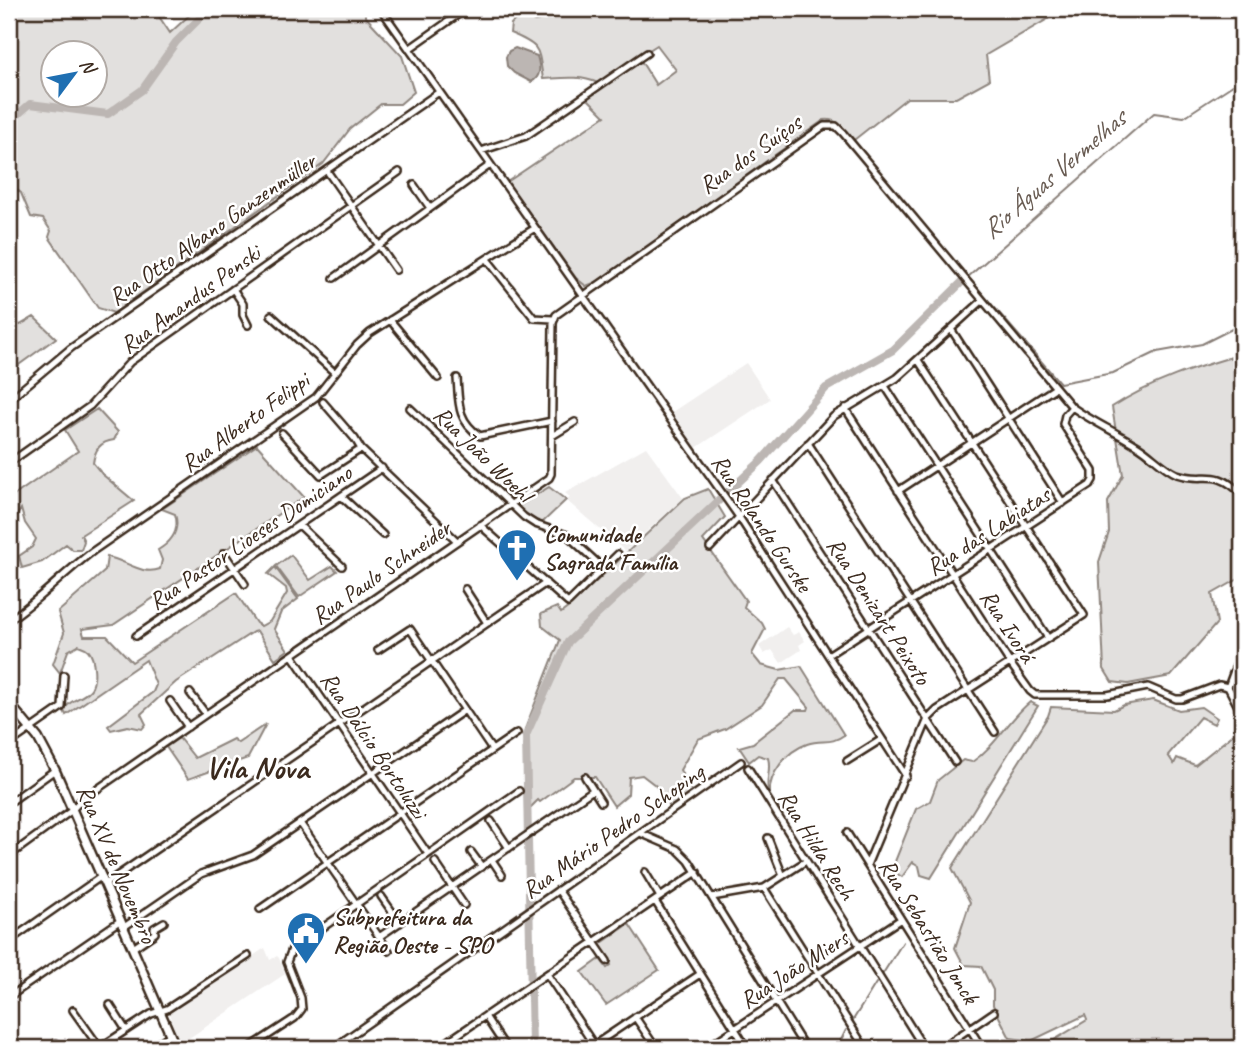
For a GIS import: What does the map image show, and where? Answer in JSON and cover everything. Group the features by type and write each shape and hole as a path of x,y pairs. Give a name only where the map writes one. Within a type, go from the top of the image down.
{"main road":[{"name":"Rua XV de Novembro","path":"9,704 41,743 55,770 176,1048"}],"street":[{"path":"380,9 582,295 558,312 553,319 534,318 488,259"},
{"path":"409,49 466,9"},
{"path":"481,151 526,136 646,53"},
{"name":"Rua Otto Albano Ganzenmüller","path":"9,400 71,348 439,92"},
{"name":"Rua dos Suíços","path":"582,295 818,128 828,124 836,126 1072,407 1140,447 1170,470 1189,476 1217,477 1242,494"},
{"path":"334,278 491,165"},
{"path":"327,171 396,270"},
{"name":"Rua Amandus Penski","path":"9,463 90,406 130,362 399,172"},
{"path":"414,185 430,208"},
{"name":"Rua Alberto Felippi","path":"9,620 93,551 309,402 322,391 363,338 535,228"},
{"path":"233,289 243,304 243,315 248,325"},
{"name":"Rua Rolando Gurske","path":"582,295 727,499 906,776"},
{"path":"710,548 808,443 845,408 885,386 918,360 982,300"},
{"path":"271,315 335,373"},
{"name":"Rua Paulo Schneider","path":"9,856 80,801 550,476 553,319"},
{"path":"390,320 438,377"},
{"path":"951,329 1063,503"},
{"path":"867,866 928,719 937,710 1084,615 918,360"},
{"path":"457,378 461,415 464,422 480,436 552,421"},
{"path":"885,386 1048,638"},
{"path":"898,491 1055,388"},
{"path":"323,402 362,449 457,541"},
{"name":"Rua das Labiatas","path":"828,655 1090,485 1094,476 1063,424 1065,415 1072,407"},
{"name":"Rua João Woehl","path":"410,408 510,505 531,522 566,535 603,568"},
{"name":"Rua Ivorá","path":"845,408 1010,663 1035,695 1107,695 1148,687 1182,699 1219,685 1228,687"},
{"path":"552,436 575,422"},
{"path":"282,433 321,475 362,449"},
{"path":"808,443 995,732"},
{"name":"Rua Pastor Lioeses Domiciano","path":"136,636 383,468"},
{"name":"Rua Denizart Peixoto","path":"773,480 956,762"},
{"path":"341,496 383,535"},
{"path":"299,525 342,566"},
{"path":"480,525 568,603 618,554"},
{"path":"224,553 245,584"},
{"path":"9,941 339,724 546,583"},
{"path":"465,589 487,623"},
{"path":"379,650 410,629 492,750"},
{"path":"1242,649 1228,687 1242,714"},
{"name":"Rua Dálcio Bortoluzzi","path":"292,655 428,854"},
{"path":"9,744 62,707 64,674"},
{"path":"190,693 206,714"},
{"path":"170,701 188,727"},
{"path":"9,997 197,876 249,857 465,710"},
{"path":"260,909 517,733"},
{"path":"847,761 882,739"},
{"name":"Rua Mário Pedro Schoping","path":"333,1048 741,762"},
{"name":"Rua Hilda Rech","path":"748,768 924,1048"},
{"path":"9,803 55,770"},
{"path":"585,777 601,802"},
{"path":"379,937 593,790"},
{"path":"250,1048 300,1012 302,1006 288,965 289,953 519,791"},
{"path":"491,821 509,848"},
{"path":"300,823 388,951"},
{"path":"640,833 677,849 696,872 806,1048"},
{"name":"Rua Sebastião Jonck","path":"847,833 982,1048"},
{"path":"768,838 783,876"},
{"path":"471,852 482,867"},
{"path":"492,860 502,875"},
{"path":"712,897 764,888 806,861"},
{"path":"435,862 464,905"},
{"path":"645,872 657,899 700,974 747,1048"},
{"path":"438,1048 446,1046 485,1016 696,872"},
{"path":"764,888 865,1048"},
{"path":"558,890 607,961"},
{"path":"381,896 400,923"},
{"name":"Rua João Miers","path":"706,1048 901,919"},
{"path":"132,948 155,933 154,928 164,922"},
{"path":"74,1010 99,1048 151,1014 167,1009 248,956"},
{"path":"547,974 595,1046 700,974"},
{"path":"110,1005 126,1030"},
{"path":"942,1048 993,1012"},
{"path":"485,1016 506,1048"},
{"path":"635,1017 656,1048"},
{"path":"152,1048 170,1035"}],"shaded area":[{"path":"9,9 154,9 170,33 196,9 365,9 365,16 402,56 414,92 400,104 381,104 350,129 323,164 114,313 98,308 49,237 51,231 43,219 31,217 21,193 9,184"},
{"path":"553,9 1065,9 986,55 989,80 956,98 907,98 854,140 837,123 824,120 599,281 586,286 576,278 507,182 605,116 587,98 589,95 641,61 656,85 676,70 657,45 598,83 578,78 543,79 539,54 528,41 510,33 511,24 519,16 535,21 550,18"},
{"path":"515,48 537,56 539,74 535,80 531,82 507,66 506,57 509,51"},
{"path":"9,305 14,321 20,325 34,317 56,338 9,372 13,366 9,359"},
{"path":"1242,354 1242,577 1212,594 1217,623 1171,676 1128,684 1112,682 1104,669 1099,562 1109,532 1108,502 1123,475 1112,407 1159,382"},
{"path":"746,363 770,399 696,448 672,412"},
{"path":"97,409 118,432 114,440 99,447 93,463 134,501 81,535 84,541 81,550 73,550 66,544 42,562 22,568 19,556 32,547 36,539 25,523 21,509 9,528 9,499 78,451 65,430"},
{"path":"257,445 304,497 113,625 82,629 84,636 107,636 132,662 236,593 256,623 261,626 270,621 287,593 286,588 268,574 275,567 298,599 281,612 274,629 288,650 275,659 257,631 253,632 176,682 141,714 146,724 142,729 128,726 111,730 108,726 153,692 156,685 146,660 66,715 64,711 69,704 90,690 94,682 94,670 88,650 78,645 68,651 60,673 53,664 64,633 58,612 105,571 107,557 140,569 160,569 162,560 158,550 168,543 177,525 175,514 162,509"},
{"path":"646,447 683,498 625,551 567,501 570,497 565,493"},
{"path":"549,487 566,500 541,524 532,522 517,507"},
{"path":"708,489 725,517 703,540 746,601 744,607 765,629 752,654 761,665 779,670 801,666 844,735 835,740 807,744 786,757 772,779 769,795 768,758 758,755 749,762 739,747 753,743 795,710 808,710 809,707 786,679 780,679 762,705 725,729 698,739 680,770 693,793 673,807 670,807 655,785 642,775 629,777 628,794 614,806 595,777 574,777 540,802 538,800 526,812 525,729 560,640 542,626 541,614 557,607 561,613 685,498"},
{"path":"291,555 310,580 332,566 337,571 299,597 276,566"},
{"path":"787,627 793,635 799,632 805,641 799,645 801,650 781,663 772,650 764,654 759,646"},
{"path":"1153,700 1179,710 1201,707 1217,718 1214,724 1200,717 1168,755 1174,764 1177,758 1195,765 1240,729 1242,734 1242,1048 1041,1048 1087,1020 1085,1015 1031,1041 1010,1038 993,1005 993,990 981,966 964,965 955,948 970,902 952,868 1048,716 1051,707 1114,710 1124,705"},
{"path":"1030,702 1038,706 931,878 921,875 919,866 913,862 902,877 893,871 916,809 930,801 938,780 963,760 972,762 980,756"},
{"path":"266,724 248,758 188,779 166,747 179,738 195,758 233,739 238,743"},
{"path":"629,924 659,970 606,1005 582,972 600,959 607,968 611,965 599,945"},
{"path":"265,948 270,960 277,956 279,958 285,974 180,1044 168,1011"}],"waterway":[{"path":"9,122 30,104 108,114 142,90 176,42 209,9"},
{"name":"Rio Águas Vermelhas","path":"1242,79 1184,117 1154,113 968,277 1060,383 1113,373 1157,352 1202,344 1242,324"},
{"name":"Rio Águas Vermelhas","path":"532,1048 526,735 568,642 761,461 826,388 893,350 961,283"},
{"path":"882,975 903,942"},
{"path":"853,1020 876,983"},
{"path":"837,1048 846,1030"}],"place":[{"name":"Comunidade Sagrada Família","path":"517,582"},
{"name":"Subprefeitura da Região Oeste - SPO","path":"306,965"}],"district":[{"name":"Vila Nova","path":"257,767"}]}
